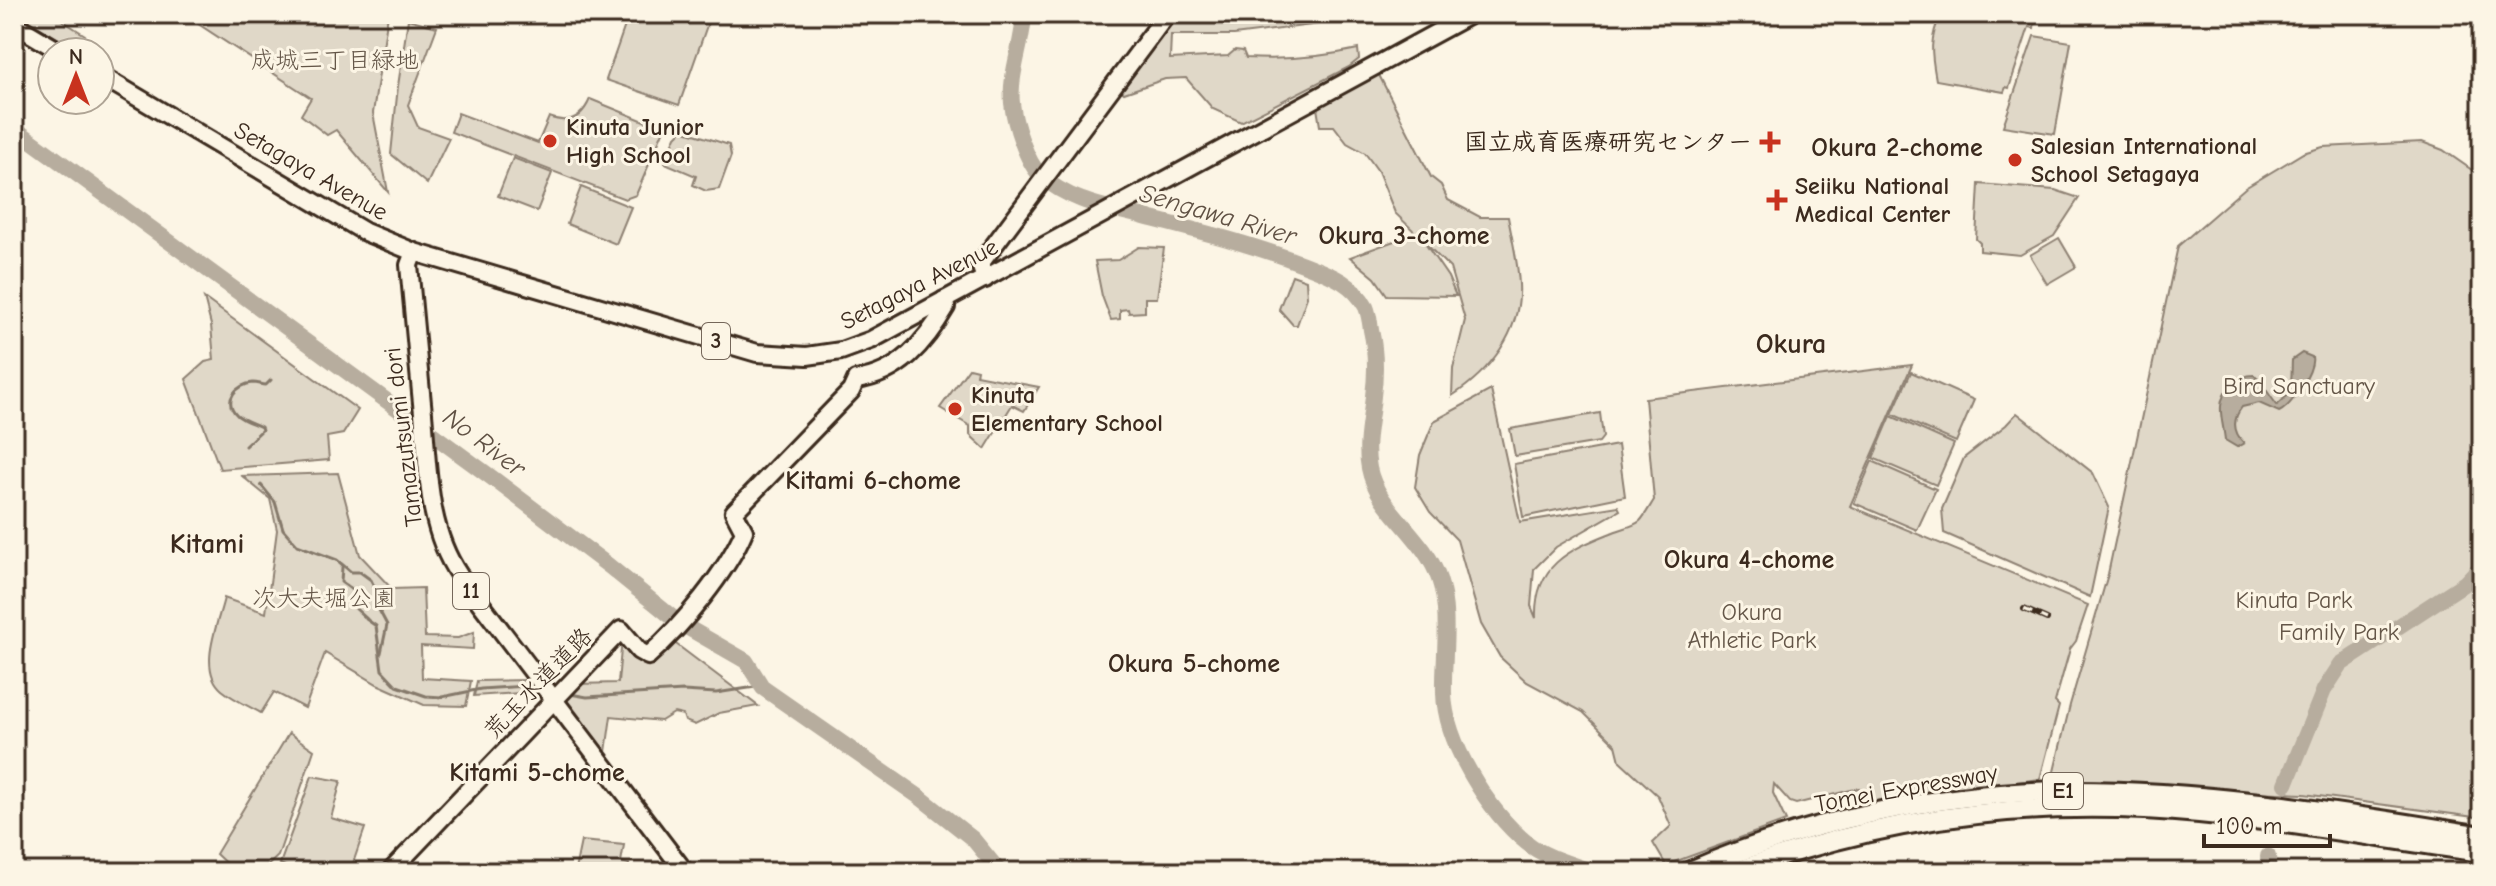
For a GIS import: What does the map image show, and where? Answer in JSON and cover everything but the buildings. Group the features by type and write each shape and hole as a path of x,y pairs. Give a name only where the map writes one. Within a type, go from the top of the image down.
{"highway":[{"name":"Tomei Expressway","path":"1688,872 1786,836 1868,815 1945,801 2022,793 2105,791 2192,796 2482,833"},
{"name":"Tomei Expressway","path":"1735,872 1829,842 1910,823 1987,812 2050,808 2146,809 2233,817 2482,855"}],"main road":[{"path":"983,272 1001,234 1167,14"},
{"name":"Setagaya Avenue","path":"116,84 365,232 414,252 757,353 807,356 841,351 871,340 944,300 983,272 1102,214 1471,14"},
{"path":"14,24 36,37"},
{"name":"Tamazutsumi dori","path":"414,252 409,265 426,449 435,521 445,552 459,575 685,872"},
{"name":"荒玉水道道路","path":"390,872 621,630 639,651 648,656 668,638 734,554 744,531 734,512 851,391 856,380 874,378 903,361 919,346 946,307 944,300"}],"green space":[{"path":"32,14 52,14 85,35 54,36 27,20"},
{"name":"成城三丁目緑地","path":"183,14 388,14 373,113 388,192 336,130 327,135 301,115 311,98"},
{"path":"629,14 711,14 679,105 606,80"},
{"path":"1287,14 1366,14 1367,18 1234,35 1171,35 1170,59 1228,56 1235,50 1243,51 1246,58 1274,59 1358,49 1359,59 1241,122 1213,109 1186,78 1165,79 1124,93 1117,87 1166,21 1236,20"},
{"path":"1941,14 2036,14 2034,28 2029,27 2009,88 2006,87 2004,92 1936,80 1932,46"},
{"path":"408,19 437,27 408,105 418,127 449,138 427,184 391,154"},
{"path":"2034,36 2071,42 2055,134 2003,126"},
{"path":"1378,73 1431,177 1441,185 1448,200 1480,217 1508,217 1519,284 1515,318 1509,334 1490,363 1452,396 1453,369 1465,320 1450,268 1424,242 1448,277 1456,296 1387,295 1375,278 1350,257 1416,233 1395,213 1378,171 1365,153 1347,143 1334,126 1320,126 1317,108"},
{"path":"590,99 664,129 636,195 625,199 451,132 458,113 538,143 549,117 563,120 574,118"},
{"path":"682,130 729,145 731,156 719,189 706,191 693,185 696,176 665,163 676,136"},
{"name":"Kinuta Park","path":"2422,142 2443,150 2482,177 2482,818 2304,794 2051,784 2108,574 2178,246 2245,188 2303,153 2323,147"},
{"path":"513,158 552,173 537,211 498,196"},
{"path":"1979,184 2055,190 2079,198 2054,236 2020,255 1980,251 1980,243 1976,239"},
{"path":"581,187 631,207 616,244 567,224"},
{"path":"2059,238 2076,267 2047,284 2030,255"},
{"path":"1139,247 1164,248 1157,298 1145,298 1145,312 1120,310 1120,319 1111,320 1102,296 1095,261 1118,260"},
{"path":"1292,275 1306,280 1307,297 1297,325 1293,325 1279,309"},
{"path":"204,298 358,410 343,434 327,437 329,460 220,469 186,379 205,362 214,360 211,325"},
{"name":"Okura Athletic Park","path":"1912,365 1850,506 2088,605 2076,641 2070,649 2055,702 2059,706 2040,779 1908,797 1874,807 1859,788 1796,804 1790,802 1774,784 1773,793 1786,821 1666,865 1653,843 1671,826 1658,796 1620,761 1616,745 1583,712 1527,682 1500,657 1481,624 1457,540 1430,512 1415,487 1420,455 1434,421 1491,390 1520,522 1618,506 1620,510 1556,547 1534,569 1531,606 1536,618 1541,585 1557,562 1581,546 1637,523 1654,500 1645,398"},
{"path":"969,368 977,370 976,375 1039,387 1024,411 1012,405 985,449 970,435 970,426 940,408"},
{"path":"1911,372 1974,400 1956,442 1892,414"},
{"path":"1600,413 1603,437 1599,442 1515,456 1510,429"},
{"path":"2017,413 2093,473 2109,507 2090,597 1944,533 1942,509 1964,458"},
{"path":"1891,416 1954,444 1936,485 1873,458"},
{"path":"1618,445 1625,496 1523,517 1514,464"},
{"path":"1872,461 1936,489 1917,530 1854,503"},
{"name":"次大夫堀公園","path":"338,473 360,555 392,589 423,588 425,637 458,638 474,632 473,649 421,646 422,678 471,681 466,706 424,705 377,684 325,653 305,708 274,692 261,713 226,693 215,681 211,670 211,646 224,598 266,613 277,530 270,499 242,476"},
{"path":"622,638 647,661 668,638 758,706 719,713 695,725 685,721 683,715 674,713 661,721 611,716 606,752 564,696 576,684 618,683"},
{"path":"530,680 536,692 474,696 477,681"},
{"path":"289,733 314,750 278,856 261,872 235,872 216,854"},
{"path":"312,776 341,781 331,818 365,828 350,872 300,872 280,864"},
{"path":"581,841 624,845 621,862 629,864 628,872 559,872 559,869 575,870"}],"shaded area":[{"path":"2302,353 2312,357 2312,363 2306,379 2290,403 2279,412 2259,403 2242,407 2235,426 2244,443 2237,447 2225,440 2221,406 2232,384 2254,375 2277,405 2289,390 2292,360"}],"waterway":[{"name":"Sengawa River","path":"1024,14 1012,81 1012,103 1022,142 1041,176 1066,193 1094,204 1228,239 1321,271 1354,291 1366,307 1375,355 1368,441 1369,468 1381,497 1423,549 1439,579 1446,621 1444,693 1452,733 1484,795 1513,830 1542,852 1593,872"},
{"name":"No River","path":"14,128 495,480 678,622 746,661 763,688 921,798 973,839 1000,872"},
{"path":"245,446 262,430 237,415 231,399 242,386 253,383 266,385 271,380"},
{"path":"261,485 275,502 283,529 297,545 337,560 351,572 360,572 371,580 378,595 378,608 387,625 381,653"},
{"path":"2286,784 2324,690 2341,664 2465,583 2482,565"},
{"path":"342,567 341,582 354,593 356,609 367,619"},
{"path":"366,619 376,626 382,670 397,686 426,696 442,697 481,689 527,686"},
{"path":"570,694 587,697 683,691 716,693 762,686"},
{"path":"2268,856 2269,872"}],"railway":[{"path":"2024,609 2047,619"}],"place":[{"name":"Kinuta Junior High School","path":"550,141"},
{"name":"国立成育医療研究センター","path":"1770,142"},
{"name":"Salesian International School Setagaya","path":"2015,160"},
{"name":"Seiiku National Medical Center","path":"1777,200"},
{"name":"Kinuta Elementary School","path":"955,409"}],"district":[{"name":"Okura 2-chome","path":"1897,148"},
{"name":"Okura 3-chome","path":"1404,236"},
{"name":"Okura","path":"1791,344"},
{"name":"Kitami 6-chome","path":"873,481"},
{"name":"Kitami","path":"207,544"},
{"name":"Okura 4-chome","path":"1749,560"},
{"name":"Okura 5-chome","path":"1194,664"},
{"name":"Kitami 5-chome","path":"537,773"}],"park label":[{"name":"Bird Sanctuary","path":"2299,386"},
{"name":"Family Park","path":"2339,632"}]}
